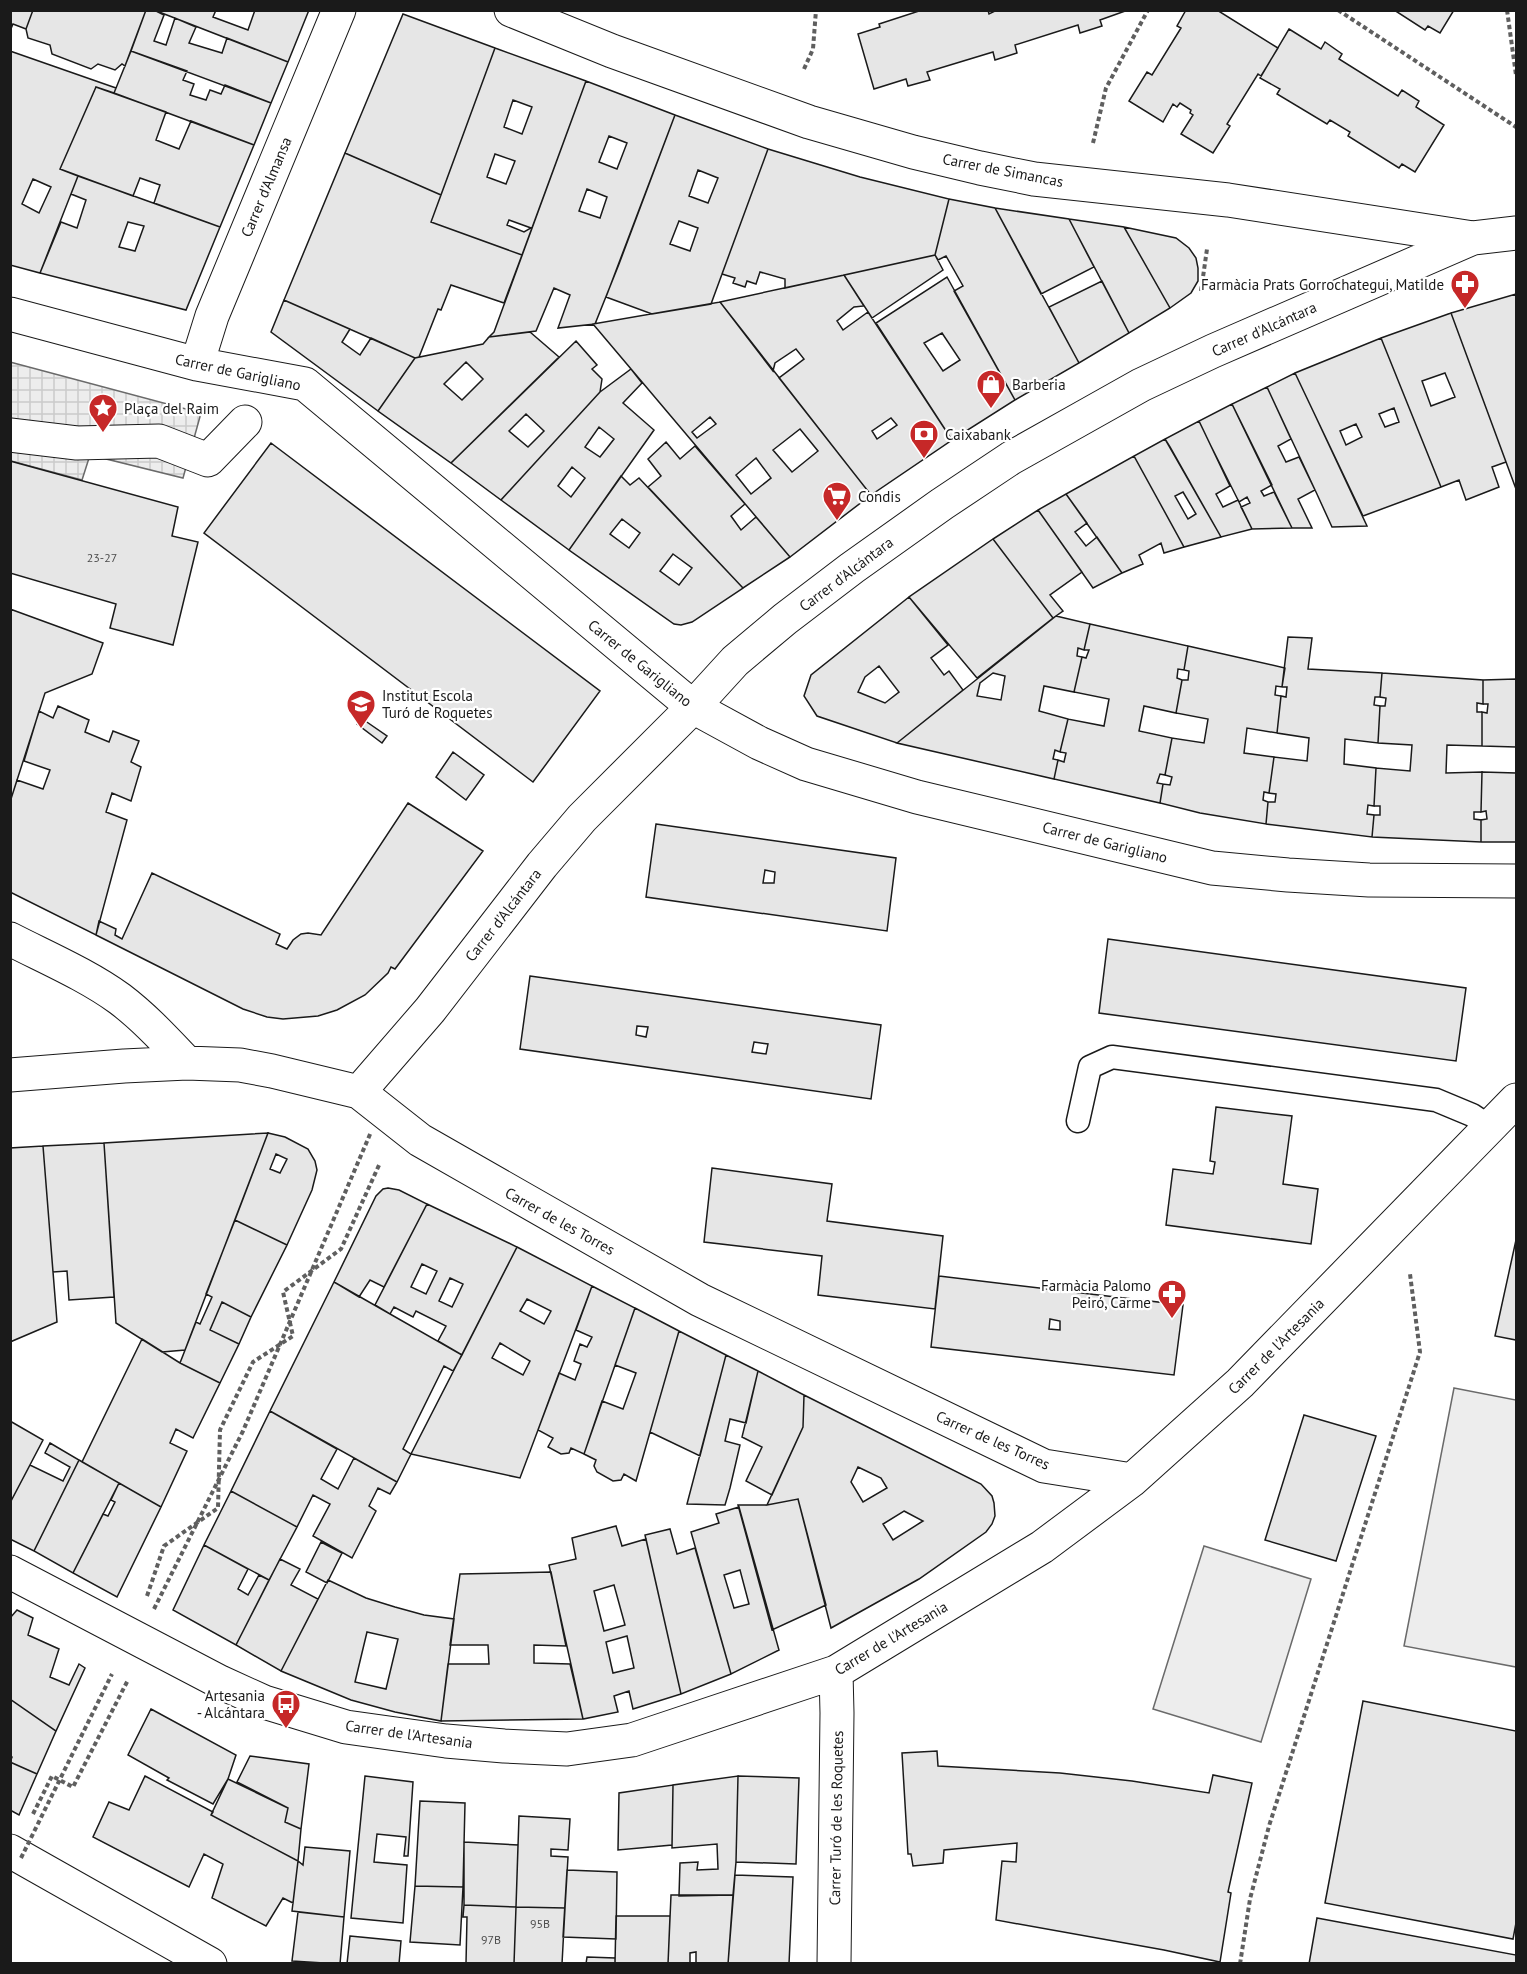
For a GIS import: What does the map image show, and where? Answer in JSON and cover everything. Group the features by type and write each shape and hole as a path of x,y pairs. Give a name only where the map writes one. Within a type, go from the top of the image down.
{"street":[{"name":"Carrer d'Almansa","path":"197,364 213,316 339,10"},
{"name":"Carrer de Simancas","path":"511,10 612,51 809,122 924,154 1034,179 1228,200 1473,238 1516,233"},
{"name":"Carrer d'Alcántara","path":"359,1092 430,1010 542,865 582,818 693,707 735,661 785,619 852,568 1011,458 1151,380 1473,238"},
{"name":"Carrer de Garigliano","path":"10,314 197,364 305,384 693,707 759,743 806,764 917,797 1212,868 1288,876 1369,880 1516,881"},
{"path":"10,435 77,443 162,430 207,460 245,422"},
{"path":"10,939 80,974 120,999 155,1028 187,1063"},
{"name":"Carrer de les Torres","path":"10,1076 124,1066 187,1063 240,1065 359,1092 420,1140 700,1300 1044,1466 1132,1480"},
{"name":"Carrer de l'Artesania","path":"10,1572 192,1668 264,1702 346,1727 446,1741 567,1749 632,1740 836,1672 1042,1547 1132,1480 1240,1383 1516,1100"},
{"name":"Carrer Turó de les Roquetes","path":"834,1964 836,1672"},
{"path":"16,1854 210,1964"}],"lane":[{"path":"1078,1120 1090,1067 1112,1057 1436,1100 1472,1115 1490,1126"}],"path":[{"path":"804,69 813,49 816,10"},
{"path":"1092,147 1106,88 1148,10"},
{"path":"1338,10 1516,127"},
{"path":"1507,10 1516,75"},
{"path":"1201,291 1207,249"},
{"path":"154,1609 243,1431 371,1132"},
{"path":"144,1604 164,1546 218,1508 220,1430 253,1362 293,1336 283,1292 341,1249 381,1162"},
{"path":"1240,1964 1250,1899 1269,1826 1420,1352 1410,1274"},
{"path":"16,1854 112,1674"},
{"path":"31,1817 52,1776 73,1787 130,1677"}],"shaded area":[{"name":"Plaça del Raim","path":"10,362 201,413 183,478 90,455 82,480 11,461"},
{"path":"1454,1388 1516,1400 1516,1667 1404,1646"},
{"path":"1204,1546 1311,1579 1261,1742 1153,1709"}],"building":[{"path":"10,10 33,10 26,29 13,24 10,31"},
{"path":"33,10 146,10 125,66 122,64 115,70 98,64 91,69 52,54 50,45 28,38 26,29"},
{"path":"146,10 154,10 164,15 154,41 166,45 175,18 196,27 189,43 222,53 227,38 288,62 271,103 131,51"},
{"path":"154,10 216,10 213,17 248,30 255,10 309,10 288,62"},
{"path":"922,10 988,10 989,14 997,10 1128,10 1100,20 1102,26 1080,33 1078,25 1015,45 1017,53 995,60 993,52 927,72 930,80 908,86 906,79 874,89 858,34 880,27 879,24"},
{"path":"1186,10 1217,10 1278,48 1261,76 1258,74 1227,124 1230,126 1213,153 1181,134 1193,115 1190,113 1191,110 1180,103 1177,107 1173,104 1163,122 1129,101 1147,72 1152,75 1181,28 1177,26"},
{"path":"1394,10 1454,10 1440,33 1428,26 1425,30"},
{"path":"403,14 495,48 441,195 345,153"},
{"path":"1289,29 1321,49 1325,42 1342,54 1339,59 1398,96 1402,90 1419,101 1416,107 1444,125 1415,172 1402,164 1399,168 1348,136 1350,132 1330,120 1327,124 1277,94 1280,89 1260,78"},
{"path":"495,48 586,81 522,255 431,222","holes":["513,100 532,107 522,134 504,127","495,154 515,161 506,184 487,177","509,220 531,228 524,232 507,225"]},
{"path":"10,51 116,88 114,93 96,87 60,169 78,176 40,273 10,265","holes":["33,179 51,187 39,213 22,204"]},
{"path":"131,51 187,71 183,80 194,84 190,95 206,100 210,90 221,94 225,85 271,103 254,145 114,93"},
{"path":"586,81 675,115 595,324 558,328 570,295 554,288 536,331 489,337 494,332","holes":["609,136 627,143 617,169 599,162","587,189 607,197 600,218 579,211"]},
{"path":"96,87 166,112 156,140 179,149 191,121 254,145 220,227 154,203 160,185 140,178 133,196 60,169"},
{"path":"675,115 768,149 711,304 652,314 606,297","holes":["698,170 718,178 708,203 689,196","679,221 698,228 690,251 670,244"]},
{"path":"768,149 860,177 949,199 935,255 785,288 785,279 760,272 756,284 747,281 745,287 733,283 735,278 722,274"},
{"path":"345,153 441,195 431,222 522,255 504,303 451,285 441,310 438,309 419,357 415,358 284,300"},
{"path":"78,176 220,227 186,310 40,273 61,222 77,228 86,200 71,194","holes":["128,222 144,226 135,251 119,247"]},
{"path":"949,199 995,208 1079,363 1015,400 954,291 963,286 946,256 938,260 935,255"},
{"path":"995,208 1069,219 1094,267 1041,294"},
{"path":"1069,219 1124,227 1170,308 1129,333"},
{"path":"1124,227 1176,238 1189,248 1196,258 1198,268 1198,281 1191,293 1170,308"},
{"path":"935,255 943,270 872,318 844,275"},
{"path":"844,275 864,306 854,307 837,321 843,330 868,312 952,440 871,495 779,378 804,359 796,349 775,363 773,371 720,302","holes":["891,418 897,425 877,439 872,431"]},
{"path":"947,277 1015,400 952,440 876,323","holes":["942,333 960,360 943,371 924,343"]},
{"path":"1102,281 1129,333 1079,363 1049,307"},
{"path":"1516,294 1516,489 1451,313"},
{"path":"284,300 350,329 342,342 360,355 371,338 415,358 378,411 271,332"},
{"path":"720,302 871,495 790,557 593,324","holes":["710,417 716,424 697,438 692,432","800,429 818,451 792,472 773,450","756,458 771,478 751,494 736,475"]},
{"path":"1451,313 1506,462 1492,467 1499,487 1466,500 1459,480 1441,487 1381,338","holes":["1445,373 1455,397 1431,406 1422,381"]},
{"path":"530,332 559,357 451,463 378,411 415,358 483,344 489,337","holes":["466,362 483,379 462,400 444,384"]},
{"path":"1381,338 1441,487 1363,516 1295,373","holes":["1394,408 1399,422 1385,427 1379,414","1356,424 1362,437 1346,445 1340,431"]},
{"path":"576,341 597,365 592,369 602,379 600,392 501,500 451,463","holes":["526,414 544,431 528,447 509,431"]},
{"path":"631,369 642,383 623,403 654,430 569,550 501,500 600,392","holes":["599,427 614,439 600,457 585,447","572,467 585,478 571,497 558,486"]},
{"path":"1295,373 1367,526 1332,527 1267,387"},
{"path":"1267,387 1291,439 1278,446 1286,462 1299,457 1315,490 1298,499 1312,528 1292,528 1232,404"},
{"path":"1232,404 1272,485 1261,491 1264,496 1274,492 1292,528 1252,529 1241,507 1250,503 1247,497 1239,502 1211,446 1199,421"},
{"path":"1199,421 1230,486 1216,494 1223,507 1238,500 1252,529 1221,537 1165,439"},
{"path":"1165,439 1221,537 1184,547 1134,456","holes":["1183,492 1196,514 1188,519 1175,496"]},
{"path":"666,442 680,459 695,446 745,504 731,516 741,530 756,517 790,557 743,588 648,487 661,476 648,459"},
{"path":"271,443 600,691 533,782 204,533"},
{"path":"1134,456 1184,547 1164,553 1161,543 1139,555 1143,564 1122,573 1066,494"},
{"path":"10,461 178,507 172,536 198,542 173,645 110,628 116,604 10,573"},
{"path":"621,476 630,485 639,478 743,588 692,622 674,624 569,550","holes":["622,519 640,533 629,548 610,534","673,554 692,568 679,585 660,571"]},
{"path":"1066,494 1087,523 1075,532 1086,546 1097,537 1122,573 1093,588 1038,510"},
{"path":"1038,510 1082,572 1050,595 1063,611 1053,618 993,539"},
{"path":"993,539 1053,618 977,678 909,597"},
{"path":"909,597 948,645 931,658 944,675 949,671 963,690 897,743 817,716 804,696 811,675","holes":["879,666 899,692 885,703 858,692 865,677"]},
{"path":"10,609 103,643 92,674 45,693 10,802"},
{"path":"1056,616 1090,624 1084,650 1078,648 1077,656 1082,657 1074,692 1044,686 1039,711 1068,719 1060,752 1055,750 1053,759 1058,760 1054,779 897,743","holes":["993,673 1005,676 1001,700 977,696 980,683"]},
{"path":"1090,624 1188,646 1184,670 1178,669 1177,678 1182,680 1176,713 1144,706 1139,731 1172,738 1165,775 1160,774 1157,783 1163,784 1160,803 1054,779 1058,760 1064,762 1066,753 1060,752 1068,719 1104,726 1109,699 1074,692 1082,657 1086,658 1089,650 1084,650"},
{"path":"1288,637 1312,638 1308,669 1382,673 1380,697 1375,697 1374,705 1380,706 1378,743 1345,739 1344,764 1376,768 1374,806 1368,805 1367,814 1374,815 1372,837 1266,824 1268,802 1275,802 1276,794 1269,793 1274,757 1307,761 1309,738 1277,733 1281,696 1286,697 1287,687 1282,687"},
{"path":"1188,646 1285,668 1282,687 1276,686 1275,695 1281,696 1277,733 1247,728 1244,753 1274,757 1269,793 1264,792 1263,800 1268,802 1266,824 1200,813 1160,803 1163,784 1170,785 1172,777 1165,775 1172,738 1204,743 1208,719 1176,713 1182,680 1188,680 1189,671 1184,670"},
{"path":"1382,673 1483,680 1483,704 1477,703 1477,712 1482,712 1482,746 1447,745 1446,773 1482,772 1481,812 1474,812 1474,819 1481,820 1481,842 1372,837 1374,815 1380,815 1380,806 1374,806 1376,768 1410,771 1412,745 1378,743 1380,706 1385,706 1386,698 1380,697"},
{"path":"1516,679 1516,747 1482,746 1482,712 1487,713 1488,704 1483,704 1483,680"},
{"path":"58,706 89,720 85,732 109,742 113,731 139,741 131,762 141,767 131,801 112,793 106,812 127,820 96,935 10,892 10,802 17,780 43,789 50,770 24,761 39,711 53,718"},
{"path":"361,718 387,736 382,743 357,724"},
{"path":"453,752 484,775 466,800 436,777"},
{"path":"1482,772 1516,773 1516,842 1481,842 1481,820 1487,819 1486,811 1481,812"},
{"path":"408,803 483,851 395,969 391,967 388,973 365,995 337,1010 318,1016 283,1019 267,1017 243,1009 96,935 99,921 116,929 115,935 122,939 152,873 280,934 276,944 287,949 301,934 321,935"},
{"path":"656,824 896,858 887,931 646,897","holes":["765,870 775,872 774,883 763,883"]},
{"path":"1108,939 1466,988 1456,1061 1099,1013"},
{"path":"530,976 881,1025 871,1099 520,1049","holes":["637,1026 648,1027 646,1037 636,1035","754,1042 768,1044 766,1054 752,1052"]},
{"path":"1216,1107 1292,1116 1283,1184 1318,1189 1311,1244 1166,1225 1173,1169 1213,1174 1215,1162 1210,1161"},
{"path":"268,1133 285,1137 308,1149 317,1170 312,1190 287,1245 235,1220","holes":["276,1154 287,1159 280,1173 270,1169"]},
{"path":"268,1133 185,1350 162,1352 116,1323 104,1143"},
{"path":"104,1143 114,1297 69,1300 67,1271 53,1272 43,1146"},
{"path":"43,1146 57,1322 10,1342 10,1148"},
{"path":"712,1168 832,1184 827,1221 943,1236 935,1309 818,1295 822,1256 704,1242"},
{"path":"383,1189 399,1190 427,1204 384,1287 370,1280 359,1297 334,1282 376,1196"},
{"path":"427,1204 517,1247 462,1355 438,1341 446,1326 416,1311 413,1317 394,1307 390,1314 375,1305","holes":["422,1264 437,1271 426,1294 411,1287","450,1278 463,1284 452,1307 439,1301"]},
{"path":"235,1220 287,1245 251,1317 222,1302 210,1330 239,1344 220,1383 180,1363 196,1322 200,1324 212,1297 206,1294"},
{"path":"1516,1240 1516,1340 1495,1336"},
{"path":"517,1247 592,1286 520,1478 411,1454","holes":["527,1299 551,1311 544,1324 520,1311","500,1343 530,1361 523,1375 492,1358"]},
{"path":"939,1276 1183,1305 1174,1375 931,1347","holes":["1050,1319 1060,1321 1060,1330 1049,1329"]},
{"path":"334,1282 462,1355 453,1371 444,1366 403,1449 411,1454 397,1482 270,1411"},
{"path":"592,1286 635,1308 584,1454 571,1448 569,1453 561,1454 548,1447 553,1438 538,1430 559,1373 575,1380 581,1364 574,1361 580,1344 587,1347 592,1337 576,1330"},
{"path":"222,1302 251,1317 239,1344 210,1330"},
{"path":"635,1308 679,1331 636,1481 624,1474 621,1480 613,1481 597,1472 594,1466 596,1460 584,1454 602,1401 623,1409 636,1373 615,1365"},
{"path":"679,1331 726,1355 700,1456 650,1432"},
{"path":"142,1339 180,1363 220,1383 193,1438 176,1429 170,1443 187,1451 161,1507 82,1462"},
{"path":"726,1355 758,1371 746,1423 730,1419 725,1441 740,1445 730,1488 725,1505 687,1504"},
{"path":"758,1371 804,1395 803,1427 772,1495 746,1481 762,1447 742,1437"},
{"path":"804,1395 981,1484 992,1496 994,1503 995,1516 992,1524 986,1532 919,1579 831,1628 798,1499 767,1505 803,1427","holes":["858,1467 881,1478 887,1488 863,1502 851,1482","904,1511 923,1521 893,1540 883,1524"]},
{"path":"270,1411 337,1449 321,1479 338,1489 354,1458 397,1482 390,1494 378,1488 369,1506 376,1511 352,1558 313,1536 330,1504 313,1495 297,1527 231,1491"},
{"path":"1304,1415 1376,1436 1336,1561 1265,1540"},
{"path":"10,1421 43,1440 10,1503"},
{"path":"50,1443 79,1460 34,1551 10,1539 10,1503 30,1465 63,1481 70,1467 45,1453"},
{"path":"79,1460 119,1483 73,1573 34,1551"},
{"path":"119,1483 161,1507 117,1597 73,1573 103,1514 108,1516 115,1502 111,1500"},
{"path":"231,1491 297,1527 269,1580 204,1545"},
{"path":"798,1499 826,1605 772,1630 738,1505 767,1505"},
{"path":"739,1507 779,1650 731,1674 691,1532 719,1523 716,1514","holes":["740,1570 749,1604 734,1608 724,1575"]},
{"path":"616,1526 622,1546 646,1539 681,1694 633,1709 629,1691 614,1696 618,1712 583,1719 549,1565 576,1559 572,1538","holes":["614,1585 625,1625 604,1631 594,1591","627,1636 634,1668 613,1673 606,1642"]},
{"path":"670,1529 677,1554 695,1548 731,1674 681,1694 645,1535"},
{"path":"321,1542 342,1553 327,1583 306,1572"},
{"path":"204,1545 248,1569 238,1589 248,1595 259,1575 269,1580 236,1645 173,1610"},
{"path":"280,1559 300,1569 291,1585 318,1599 281,1671 236,1645"},
{"path":"551,1572 566,1646 534,1645 534,1663 570,1664 583,1719 441,1721 448,1664 489,1664 488,1645 450,1645 460,1574"},
{"path":"328,1580 366,1598 395,1607 424,1615 454,1619 441,1721 351,1700 281,1671","holes":["367,1632 398,1639 386,1689 355,1682"]},
{"path":"17,1610 33,1618 28,1635 59,1649 50,1677 69,1685 79,1664 85,1668 56,1731 10,1699 10,1618"},
{"path":"10,1699 56,1731 37,1774 10,1762 12,1757 10,1756"},
{"path":"1363,1701 1516,1731 1516,1923 1513,1939 1325,1903"},
{"path":"151,1709 236,1755 228,1779 213,1804 167,1780 169,1778 128,1755"},
{"path":"937,1751 938,1766 1060,1773 1209,1793 1213,1775 1252,1783 1228,1892 1231,1893 1220,1962 996,1920 1002,1861 1016,1862 1017,1843 944,1850 943,1863 913,1866 911,1854 908,1854 902,1753"},
{"path":"250,1756 309,1764 301,1829 285,1822 288,1808 237,1782"},
{"path":"10,1762 37,1774 19,1815 10,1810"},
{"path":"145,1776 213,1812 211,1815 298,1861 293,1903 283,1898 266,1926 212,1898 223,1864 204,1854 189,1887 93,1837 109,1802 129,1810"},
{"path":"365,1776 413,1782 408,1856 404,1856 406,1837 377,1834 374,1862 407,1865 403,1923 351,1918"},
{"path":"738,1776 733,1895 679,1896 680,1863 698,1862 697,1870 718,1869 717,1844 672,1848 673,1785"},
{"path":"738,1776 799,1778 796,1864 736,1862"},
{"path":"228,1779 288,1808 285,1822 301,1829 298,1861 211,1815"},
{"path":"673,1785 672,1845 618,1850 619,1793"},
{"path":"420,1801 465,1803 463,1887 415,1886"},
{"path":"519,1816 570,1819 568,1850 551,1849 551,1856 568,1857 565,1908 516,1907"},
{"path":"464,1842 518,1845 516,1907 464,1905"},
{"path":"305,1847 350,1851 344,1917 292,1911 298,1861 303,1865"},
{"path":"567,1870 617,1872 616,1939 563,1937"},
{"path":"735,1875 793,1877 789,1964 728,1964"},
{"path":"415,1886 463,1887 460,1945 410,1942"},
{"path":"671,1895 733,1895 728,1964 696,1964 696,1952 690,1953 690,1964 668,1964"},
{"path":"464,1905 516,1907 514,1964 466,1964 467,1917 463,1917"},
{"path":"516,1907 565,1908 562,1964 514,1964"},
{"path":"298,1912 344,1917 340,1964 292,1961"},
{"path":"616,1916 670,1916 668,1964 615,1964"},
{"path":"1317,1918 1516,1955 1516,1964 1309,1964"},
{"path":"350,1936 401,1941 399,1964 347,1964"},
{"path":"587,1957 615,1958 615,1964 586,1964"}],"place":[{"name":"Farmàcia Prats Gorrochategui, Matilde","path":"1465,310"},
{"name":"Barberia","path":"991,410"},
{"name":"Plaça del Raim","path":"103,434"},
{"name":"Caixabank","path":"924,460"},
{"name":"Condis","path":"837,522"},
{"name":"Institut Escola Turó de Roquetes","path":"361,730"},
{"name":"Farmàcia Palomo Peiró, Carme","path":"1172,1320"},
{"name":"Artesania - Alcántara","path":"286,1730"}]}
